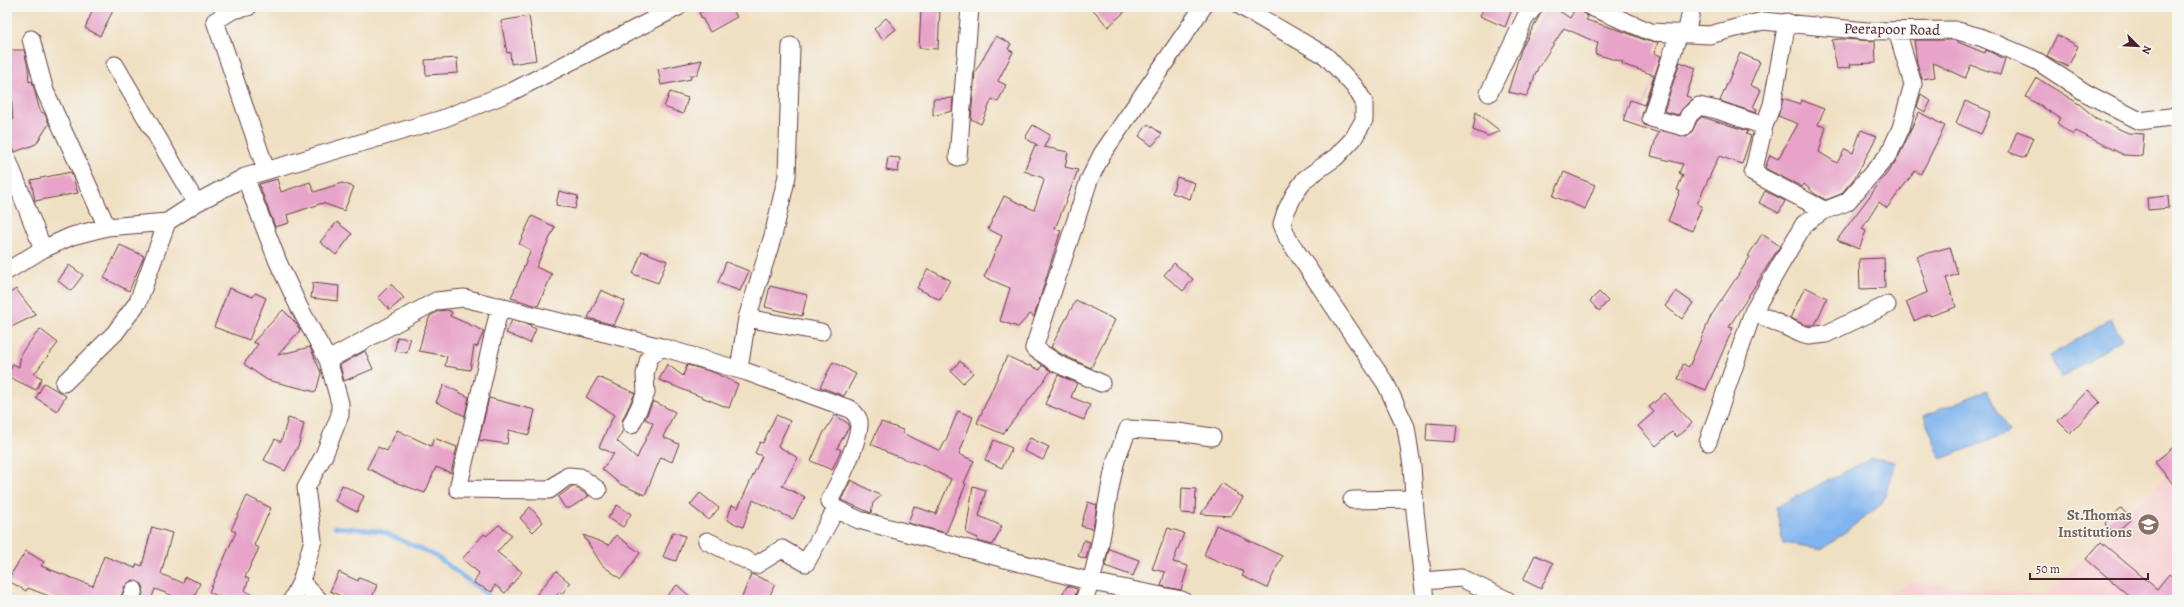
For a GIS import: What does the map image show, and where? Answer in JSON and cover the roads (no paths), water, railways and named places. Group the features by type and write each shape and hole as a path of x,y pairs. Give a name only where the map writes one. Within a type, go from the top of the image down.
{"street":[{"path":"248,7 213,14 266,170"},
{"path":"7,271 43,249 72,236 107,227 167,222 196,203 245,177 442,119 510,92 678,7"},
{"path":"958,157 970,7"},
{"path":"1101,383 1058,364 1034,348 1089,180 1115,134 1204,7"},
{"path":"1242,7 1326,56 1355,87 1364,102 1364,120 1353,139 1336,157 1305,180 1286,211 1282,224 1288,239 1386,384 1406,427 1412,466 1425,600"},
{"path":"1489,93 1525,18 1534,7"},
{"name":"Peerapoor Road","path":"1591,7 1651,32 1682,34 1709,35 1766,14 1786,22 1868,31 1954,30 1980,37 2037,61 2086,93 2140,121 2177,116"},
{"path":"1692,7 1651,118 1684,127 1689,115 1699,106 1718,110 1764,126"},
{"path":"1786,22 1772,105 1764,126 1753,173 1824,210"},
{"path":"1708,442 1753,312 1804,224 1824,210 1847,202 1889,154 1901,128 1913,84 1897,31"},
{"path":"32,39 45,91 107,227"},
{"path":"739,369 747,318 773,236 786,176 791,46"},
{"path":"115,65 196,203"},
{"path":"7,158 43,249"},
{"path":"245,177 278,262 299,307 328,360 340,403 340,416 324,455 306,488 313,540 301,582 292,600"},
{"path":"64,383 115,333 138,302 167,222"},
{"path":"328,360 436,301 464,298 661,347 739,369 850,409 858,416 859,426 846,470 829,501 836,509 859,520 1092,582 1182,600"},
{"path":"1753,312 1802,334 1815,336 1826,334 1887,305"},
{"path":"500,306 458,489 549,490 568,476 580,477 598,490"},
{"path":"747,318 821,332"},
{"path":"632,425 646,393 645,374 649,358 661,347"},
{"path":"1084,600 1092,582 1102,541 1115,463 1128,429 1178,432 1212,437"},
{"path":"1352,500 1414,499"},
{"path":"707,541 756,565 782,549 806,563 836,509"},
{"path":"1423,581 1461,578 1507,600"},
{"path":"301,582 319,600"}],"water":[{"path":"2111,319 2122,339 2061,378 2050,356"},
{"path":"1987,390 2009,433 1941,459 1924,416"},
{"path":"1872,458 1896,462 1882,504 1823,549 1783,543 1776,507"}],"waterway":[{"path":"335,527 381,531 436,556 494,600"}],"place":[{"name":"St.Thomas Institutions","path":"2148,524"}]}
